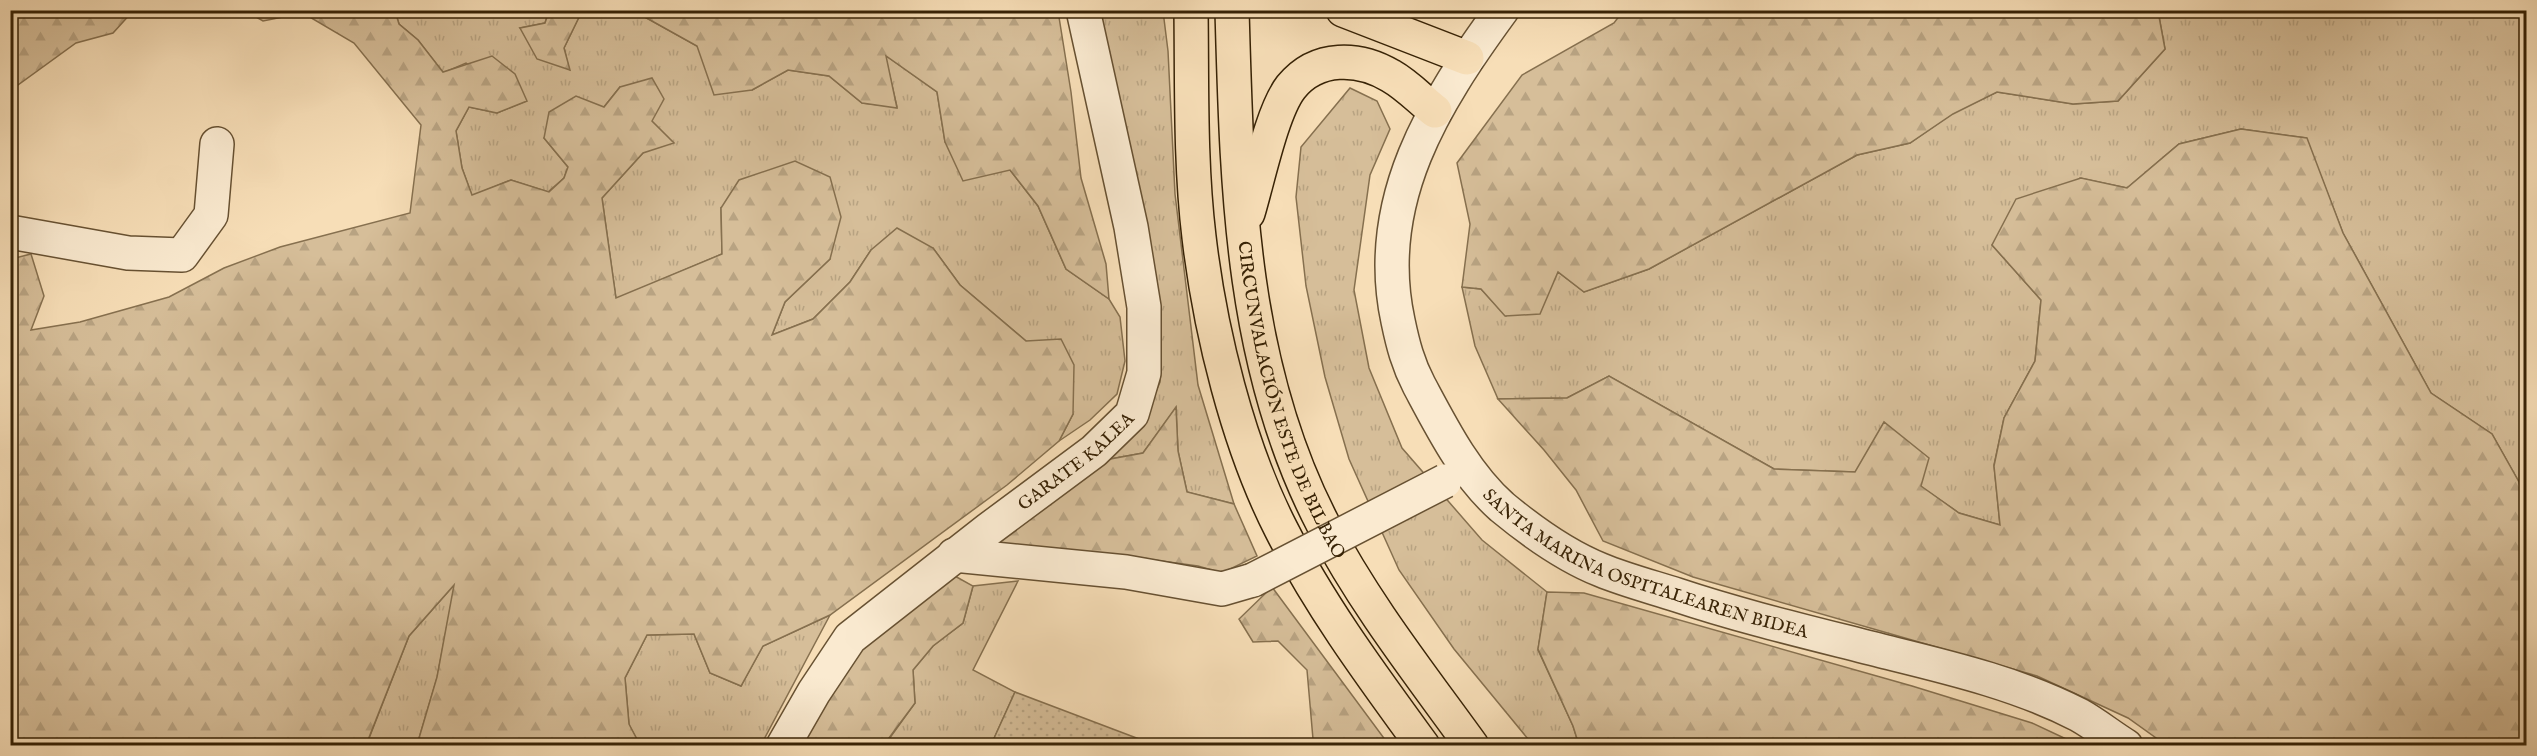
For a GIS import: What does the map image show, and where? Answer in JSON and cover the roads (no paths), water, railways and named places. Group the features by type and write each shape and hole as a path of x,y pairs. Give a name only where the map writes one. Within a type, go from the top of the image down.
{"main road":[{"path":"1191,10 1194,150 1199,236 1208,298 1225,376 1250,455 1280,528 1316,592 1423,746"},
{"name":"CIRCUNVALACIÓN ESTE DE BILBAO","path":"1232,10 1242,235 1255,323 1274,399 1295,459 1323,523 1377,613 1472,746"},
{"path":"1343,10 1467,58"},
{"path":"1242,235 1279,110 1290,88 1303,75 1334,62 1353,61 1392,76 1435,111"}],"street":[{"name":"GARATE KALEA","path":"783,746 814,692 850,638 954,555 1094,452 1132,414 1144,373 1144,307 1133,238 1083,10"},
{"path":"1435,111 1467,58 1502,10"},
{"path":"1434,46 1445,69 1435,96 1435,111"},
{"name":"SANTA MARINA OSPITALEAREN BIDEA","path":"1435,111 1406,177 1393,236 1391,289 1406,361 1451,446 1501,506 1550,542 1599,570 1741,616 1939,665 2017,688 2079,716 2126,746"},
{"path":"10,231 128,253 182,255 211,215 217,144"},
{"path":"954,555 1126,572 1222,589 1253,580 1445,481"}]}
